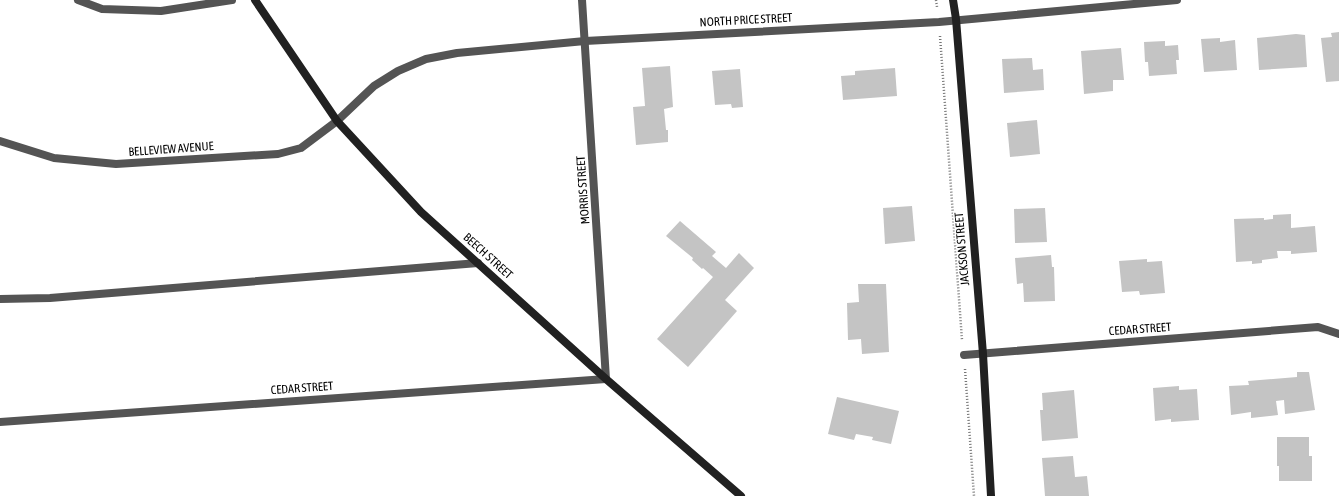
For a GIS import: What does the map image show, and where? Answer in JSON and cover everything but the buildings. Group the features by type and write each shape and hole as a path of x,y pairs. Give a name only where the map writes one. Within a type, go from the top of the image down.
{"street":[{"path":"78,0 102,9 161,12 232,0"},
{"name":"BEECH STREET","path":"255,0 337,121 421,212 606,379 741,496"},
{"name":"MORRIS STREET","path":"582,0 606,379"},
{"name":"JACKSON STREET","path":"952,0 956,20 982,354 991,496"},
{"name":"NORTH PRICE STREET","path":"337,121 374,86 398,71 426,59 457,53 585,41 939,22 1177,0"},
{"name":"BELLEVIEW AVENUE","path":"0,141 54,158 116,164 278,154 300,148 337,121"},
{"path":"0,299 50,298 478,263"},
{"name":"CEDAR STREET","path":"964,356 1318,327 1339,334"},
{"name":"CEDAR STREET","path":"0,422 606,379"}],"path":[{"path":"936,0 939,22 974,496"}]}
